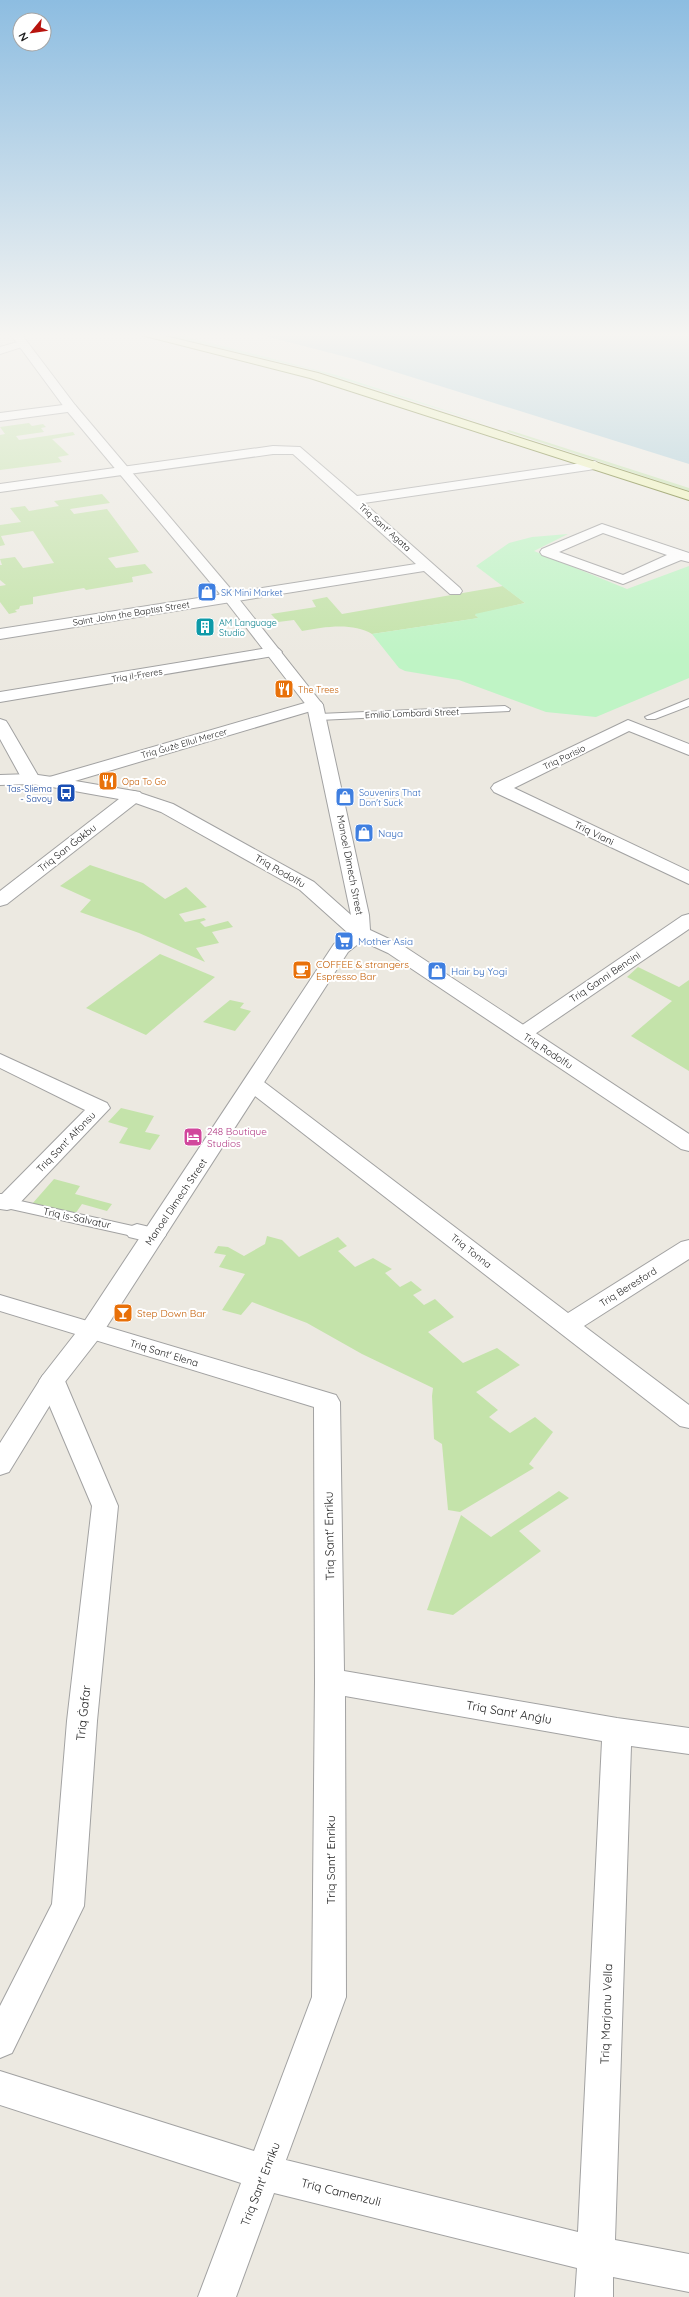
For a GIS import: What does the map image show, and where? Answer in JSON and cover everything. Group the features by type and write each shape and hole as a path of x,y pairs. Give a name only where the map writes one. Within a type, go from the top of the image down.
{"main road":[{"path":"525,442 689,496"}],"street":[{"name":"Manoel Dimech Street","path":"0,1465 52,1381 91,1331 145,1233 254,1084 341,948 360,933 360,915 353,876 317,711 274,652 230,597 100,442"},
{"name":"Triq Sant' Agata","path":"124,470 283,449 296,450 356,500 429,566 454,591"},
{"path":"356,500 596,465"},
{"path":"0,488 124,470"},
{"path":"602,528 685,556 623,580 547,552 602,528"},
{"name":"Saint John the Baptist Street","path":"0,634 429,566"},
{"name":"Triq il-Freres","path":"0,697 274,652"},
{"name":"Triq Ġużè Ellul Mercer","path":"52,782 317,711"},
{"path":"0,724 31,779"},
{"name":"Triq Parisio","path":"500,788 628,725 689,750"},
{"name":"Triq Rodolfu","path":"0,780 31,779 52,782 134,796 167,808 307,886 360,933 395,949 689,1144"},
{"name":"Triq Viani","path":"500,788 689,878"},
{"name":"Triq San Ġakbu","path":"0,900 134,796"},
{"name":"Triq Ġanni Bencini","path":"522,1034 689,920"},
{"name":"Triq Sant' Alfonsu","path":"0,1060 99,1108 4,1202"},
{"name":"Triq Tonna","path":"254,1084 689,1419"},
{"name":"Triq Beresford","path":"568,1325 689,1248"},
{"name":"Triq Sant' Elena","path":"0,1303 327,1402"},
{"name":"Triq Ġafar","path":"0,2041 68,1906 82,1721 105,1506 52,1381"},
{"name":"Triq Sant' Enriku","path":"217,2297 265,2173 330,1997 330,1681 327,1402"},
{"name":"Triq Sant' Anġlu","path":"330,1681 617,1731 689,1741"},
{"name":"Triq Marjanu Vella","path":"594,2297 597,2255 617,1731"},
{"name":"Triq Camenzuli","path":"0,2088 265,2173 597,2255 689,2272"}],"lane":[{"path":"651,717 689,702"},
{"name":"Emilio Lombardi Street","path":"317,711 505,710"},
{"name":"Triq is-Salvatur","path":"4,1202 145,1233"}],"green space":[{"path":"0,442 55,442 69,455 58,457 62,462 0,470"},
{"path":"540,442 547,442 689,488 689,491"},
{"path":"102,494 110,503 70,509 74,514 107,509 139,552 108,558 116,568 145,564 153,573 132,577 133,582 86,590 84,588 33,597 33,604 20,606 19,609 15,610 17,612 9,614 0,602 0,586 6,585 0,580 0,565 2,565 0,559 15,557 23,568 54,563 33,531 1,536 5,545 0,546 0,525 21,522 10,508 25,506 29,511 59,506 54,501"},
{"path":"568,534 534,551 627,589 689,566 689,678 596,717 546,712 459,680 405,671 399,668 372,634 478,618 475,614 525,603 476,566 509,543 532,537"},
{"path":"503,586 525,603 475,615 479,618 372,634 356,628 338,626 302,631 294,620 278,622 271,614 316,607 312,600 327,597 342,614"},
{"path":"90,865 143,883 165,899 186,887 207,907 179,914 185,922 204,918 206,920 200,922 205,927 228,921 233,927 212,932 219,943 196,948 205,962 139,933 80,912 91,900 60,886"},
{"path":"160,954 215,977 146,1035 86,1008"},
{"path":"638,967 679,987 689,980 689,1071 631,1036 672,1001 627,977"},
{"path":"230,1000 244,1003 240,1008 251,1011 235,1031 203,1022"},
{"path":"121,1108 154,1116 145,1132 160,1135 150,1150 119,1143 128,1128 108,1122"},
{"path":"54,1179 80,1186 75,1194 112,1204 107,1211 82,1204 75,1214 32,1204"},
{"path":"267,1236 282,1240 299,1257 338,1237 347,1246 338,1251 355,1267 373,1258 392,1269 385,1273 400,1287 411,1281 422,1290 413,1295 424,1305 435,1299 454,1317 428,1332 463,1363 497,1348 520,1365 476,1392 498,1410 489,1417 510,1433 535,1417 553,1432 529,1464 534,1468 460,1512 448,1510 442,1444 434,1439 433,1388 362,1354 307,1323 252,1302 241,1315 222,1310 245,1274 219,1267 226,1255 214,1253 218,1246 228,1247 244,1256 265,1244"},
{"path":"559,1491 569,1498 519,1531 541,1551 453,1615 427,1610 461,1515 491,1537"}],"water":[{"path":"619,442 689,442 689,464"}],"place":[{"name":"SK Mini Market","path":"207,592"},
{"name":"AM Language Studio","path":"205,627"},
{"name":"The Trees","path":"284,689"},
{"name":"Opa To Go","path":"108,781"},
{"name":"Tas-Sliema - Savoy","path":"66,793"},
{"name":"Souvenirs That Don't Suck","path":"345,797"},
{"name":"Naya","path":"364,833"},
{"name":"Mother Asia","path":"344,941"},
{"name":"COFFEE & strangers Espresso Bar","path":"302,970"},
{"name":"Hair by Yogi","path":"437,971"},
{"name":"248 Boutique Studios","path":"193,1137"},
{"name":"Step Down Bar","path":"123,1313"}]}
